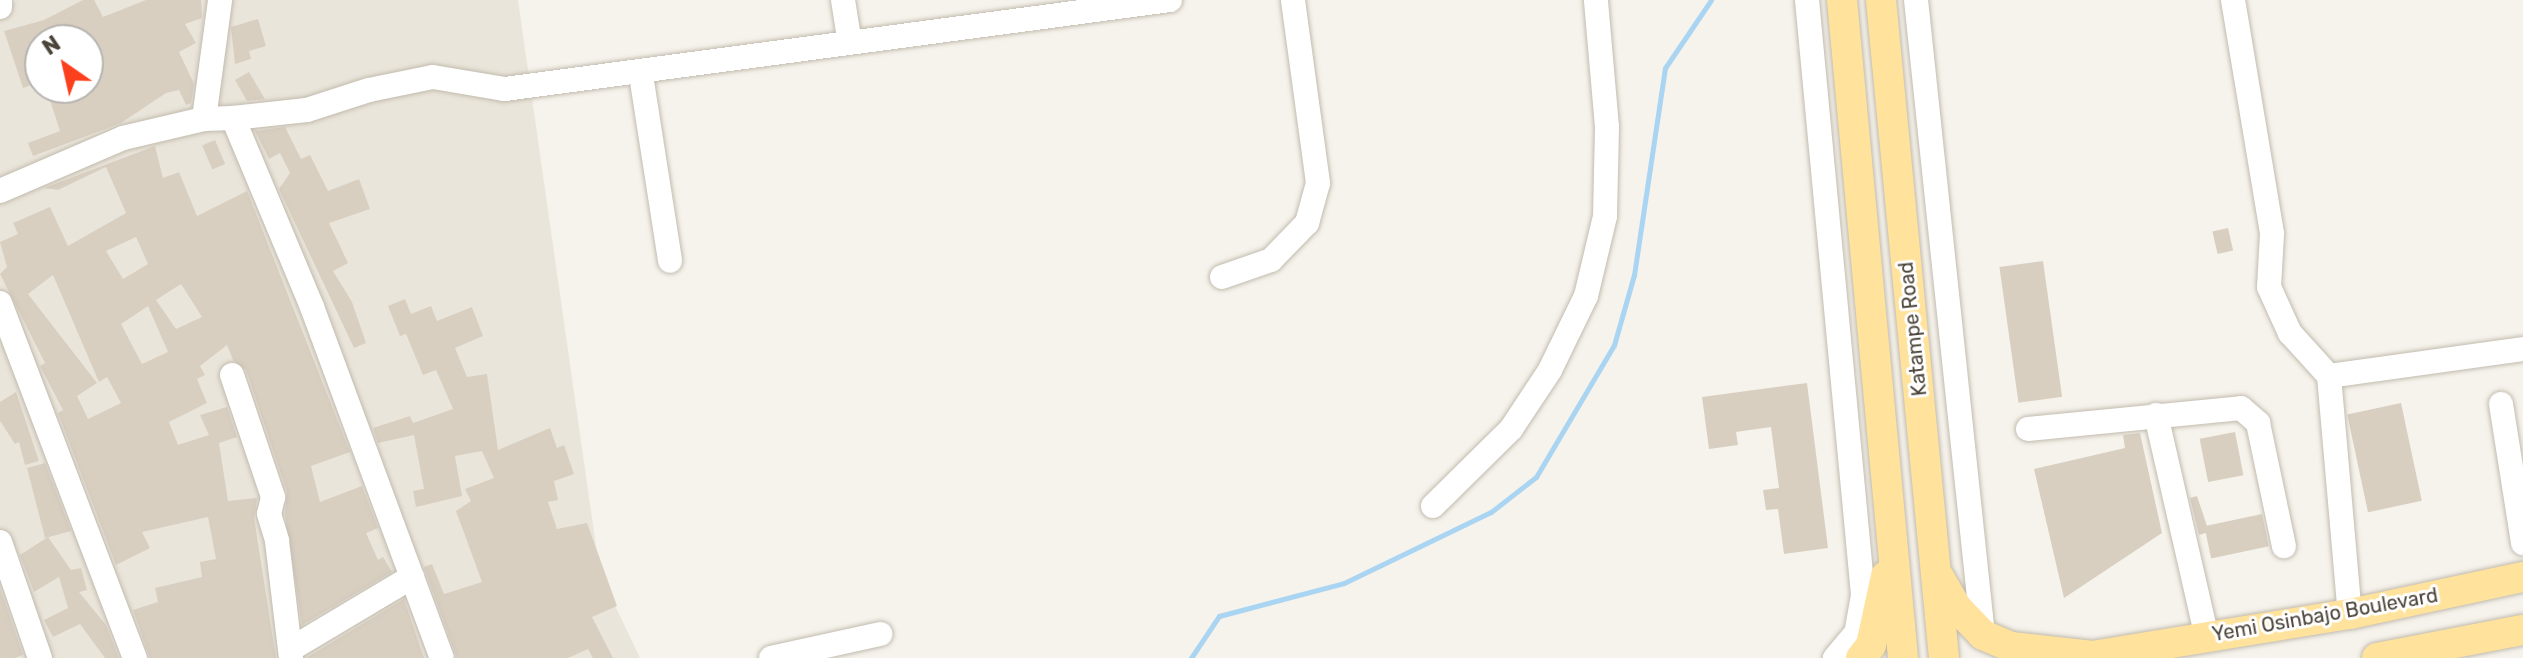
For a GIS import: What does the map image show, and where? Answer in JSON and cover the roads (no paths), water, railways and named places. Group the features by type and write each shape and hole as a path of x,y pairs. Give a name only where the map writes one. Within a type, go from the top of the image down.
{"main road":[{"name":"Katampe Road","path":"1842,0 1903,658"},
{"name":"Katampe Road","path":"1881,0 1944,658"},
{"path":"1861,658 1871,645 1892,547"},
{"path":"1935,570 1957,608 1983,635"},
{"name":"Yemi Osinbajo Boulevard","path":"1983,635 2011,647 2086,657 2350,614 2523,577"},
{"path":"2377,658 2523,630"}],"street":[{"path":"0,0 0,7"},
{"path":"204,119 220,0"},
{"path":"843,0 849,39"},
{"path":"0,191 123,138 204,119 307,110 369,90 433,77 505,89 641,75 849,39 1096,6 1170,0"},
{"path":"1222,277 1271,260 1307,223 1318,183 1293,0"},
{"path":"1433,506 1511,429 1550,370 1586,296 1605,216 1607,127 1596,0"},
{"path":"1807,0 1863,595 1856,633 1835,658"},
{"path":"1916,0 1983,635"},
{"path":"2233,0 2272,234 2269,287 2290,333 2329,376 2350,614"},
{"path":"641,75 670,261"},
{"path":"233,118 312,307 442,658"},
{"path":"0,303 135,658"},
{"path":"2329,376 2523,349"},
{"path":"232,375 273,497 269,514 291,654 412,577"},
{"path":"2501,404 2523,543"},
{"path":"2028,429 2228,406 2250,413 2258,423 2284,546"},
{"path":"2156,415 2207,637"},
{"path":"0,542 40,658"},
{"path":"771,658 880,634"}],"waterway":[{"path":"1191,658 1219,616 1344,583 1491,512 1536,477 1614,345 1634,275 1665,68 1711,0"}]}
